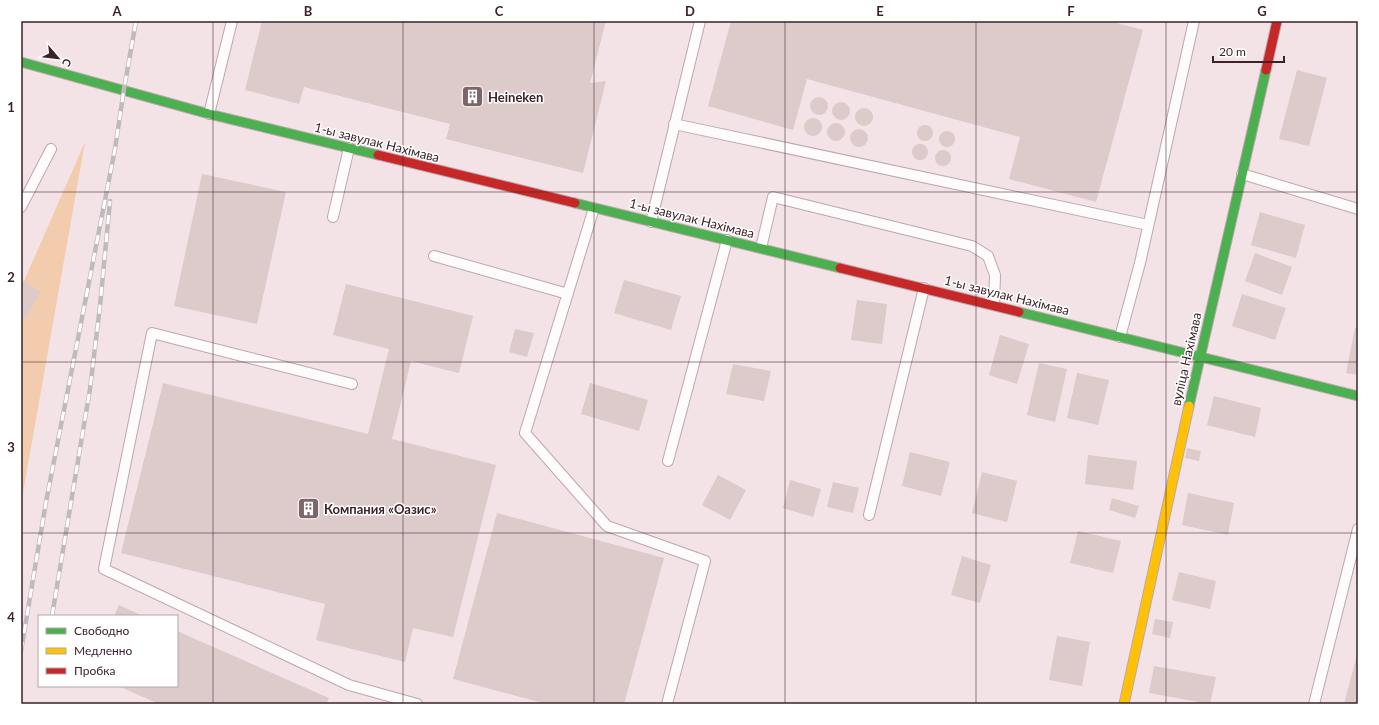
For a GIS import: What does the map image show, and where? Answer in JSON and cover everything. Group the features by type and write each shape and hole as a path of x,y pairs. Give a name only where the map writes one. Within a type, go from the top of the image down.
{"street":[{"name":"вуліца Нахімава","path":"1124,704 1200,356 1277,21"},
{"name":"1-ы завулак Нахімава","path":"21,62 209,114 994,305 1358,396"}],"lane":[{"path":"209,114 232,21"},
{"path":"651,222 700,21"},
{"path":"1120,337 1140,263 1194,21"},
{"path":"674,124 1148,225"},
{"path":"332,217 349,148"},
{"path":"21,207 51,149"},
{"path":"1242,174 1358,209"},
{"path":"761,248 773,197 972,246 988,256 996,275 994,305"},
{"path":"594,208 525,432 607,526 705,561 666,704"},
{"path":"668,461 727,240"},
{"path":"434,256 568,294"},
{"path":"869,515 924,288"},
{"path":"352,384 152,333 104,569 349,685 417,704"},
{"path":"1314,704 1358,529"}],"shaded area":[{"path":"85,142 21,504 21,288"}],"building":[{"name":"Heineken","path":"262,21 606,21 590,83 606,81 583,173 446,139 450,124 304,87 299,104 245,90"},
{"path":"731,21 1109,21 1143,30 1096,202 1009,179 1020,137 807,79 793,130 708,106"},
{"path":"1297,70 1327,78 1309,146 1279,139"},
{"path":"815,97 823,97 828,102 826,113 823,115 815,115 810,110 810,102"},
{"path":"837,102 845,102 850,107 848,118 845,120 837,120 832,115 832,107"},
{"path":"860,108 868,108 873,113 871,124 868,126 860,126 855,121 855,113"},
{"path":"809,118 817,118 822,123 820,134 817,136 809,136 804,131 804,123"},
{"path":"832,123 840,123 845,128 843,139 840,141 832,141 827,136 827,128"},
{"path":"925,125 931,127 933,133 931,139 925,141 919,139 917,133 919,127"},
{"path":"855,129 863,129 868,134 866,145 863,147 855,147 850,142 850,134"},
{"path":"947,131 953,133 955,139 953,145 947,147 941,145 939,139 941,133"},
{"path":"920,144 926,146 928,152 926,158 920,160 914,158 912,152 914,146"},
{"path":"943,150 949,152 951,158 949,164 943,166 937,164 935,158 937,152"},
{"path":"202,174 286,192 257,324 174,306"},
{"path":"1260,212 1305,225 1296,258 1251,245"},
{"path":"1255,253 1292,267 1282,295 1245,281"},
{"path":"22,280 41,292 25,319 21,317"},
{"path":"624,280 681,296 671,330 614,313"},
{"name":"Компания «Оазис»","path":"346,284 473,316 459,373 411,361 392,439 496,465 453,637 413,628 405,662 316,640 325,604 121,553 163,383 368,434 389,349 333,335"},
{"path":"1242,294 1286,308 1275,340 1232,326"},
{"path":"857,300 887,304 882,344 851,340"},
{"path":"1355,328 1358,328 1358,375 1346,373"},
{"path":"515,329 534,333 527,357 509,352"},
{"path":"1000,335 1029,344 1017,384 989,375"},
{"path":"1039,363 1067,369 1055,422 1027,415"},
{"path":"733,364 771,371 764,401 726,394"},
{"path":"1077,373 1109,380 1098,425 1067,418"},
{"path":"590,383 648,400 639,431 581,414"},
{"path":"1214,396 1261,408 1255,437 1207,425"},
{"path":"1187,448 1201,451 1199,461 1185,458"},
{"path":"910,452 950,462 941,496 902,486"},
{"path":"1088,455 1137,461 1133,490 1085,484"},
{"path":"982,472 1017,481 1007,522 972,513"},
{"path":"718,475 746,490 730,520 702,505"},
{"path":"790,480 821,489 813,517 783,508"},
{"path":"833,482 859,488 853,513 827,507"},
{"path":"1188,493 1234,503 1228,535 1182,525"},
{"path":"1112,498 1139,506 1135,518 1109,510"},
{"path":"497,513 664,558 624,704 547,704 453,679"},
{"path":"1078,531 1121,541 1113,573 1070,563"},
{"path":"962,556 991,565 980,603 951,595"},
{"path":"1179,572 1216,581 1210,609 1172,600"},
{"path":"119,605 141,615 114,615"},
{"path":"1155,619 1173,622 1170,638 1152,634"},
{"path":"178,631 329,698 326,704 159,704 120,687 178,687"},
{"path":"1057,636 1090,642 1082,686 1049,680"},
{"path":"1358,651 1358,704 1344,704"},
{"path":"1154,666 1216,677 1210,704 1149,693"}],"railway":[{"path":"21,651 46,502 115,149 136,21"},
{"path":"52,615 90,389 110,201"}],"traffic: fast":[{"path":"21,62 209,114 378,155"},
{"path":"1189,406 1266,70"},
{"path":"575,203 840,268"},
{"path":"1019,312 1358,396"}],"traffic: slow":[{"path":"1124,704 1189,406"}],"traffic: jam":[{"path":"1266,70 1277,21"},
{"path":"378,155 575,203"},
{"path":"840,268 1019,312"}],"place":[{"name":"Heineken","path":"472,97"},
{"name":"Компания «Оазис»","path":"308,509"}]}
